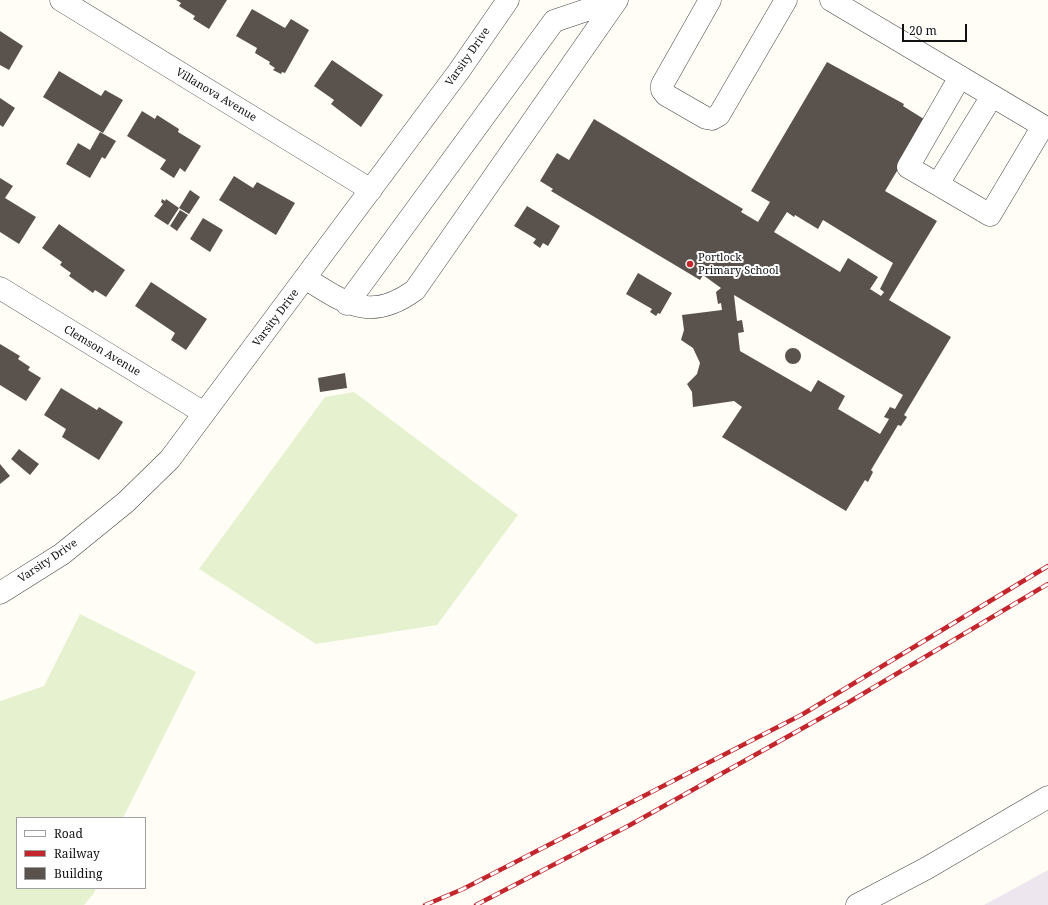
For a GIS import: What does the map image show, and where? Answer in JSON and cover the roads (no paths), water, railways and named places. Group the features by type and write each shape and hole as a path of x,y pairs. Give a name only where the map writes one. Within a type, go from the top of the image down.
{"street":[{"name":"Villanova Avenue","path":"61,0 371,190"},
{"name":"Varsity Drive","path":"0,593 62,554 126,502 170,459 371,190 508,0"},
{"path":"347,304 554,21 617,0"},
{"path":"305,278 347,304 362,307 380,307 402,300 415,290 617,0"},
{"path":"710,0 662,85 662,90 666,95 706,118 712,119 719,115 786,0"},
{"path":"831,0 1043,126 990,215 908,167 960,77"},
{"path":"938,184 992,96"},
{"name":"Clemson Avenue","path":"0,288 204,413"},
{"path":"857,905 927,868 1048,797"}],"railway":[{"path":"425,905 463,889 803,714 1048,566"},
{"path":"476,905 630,825 844,705 1048,584"}],"place":[{"name":"Portlock Primary School","path":"690,264"}]}
